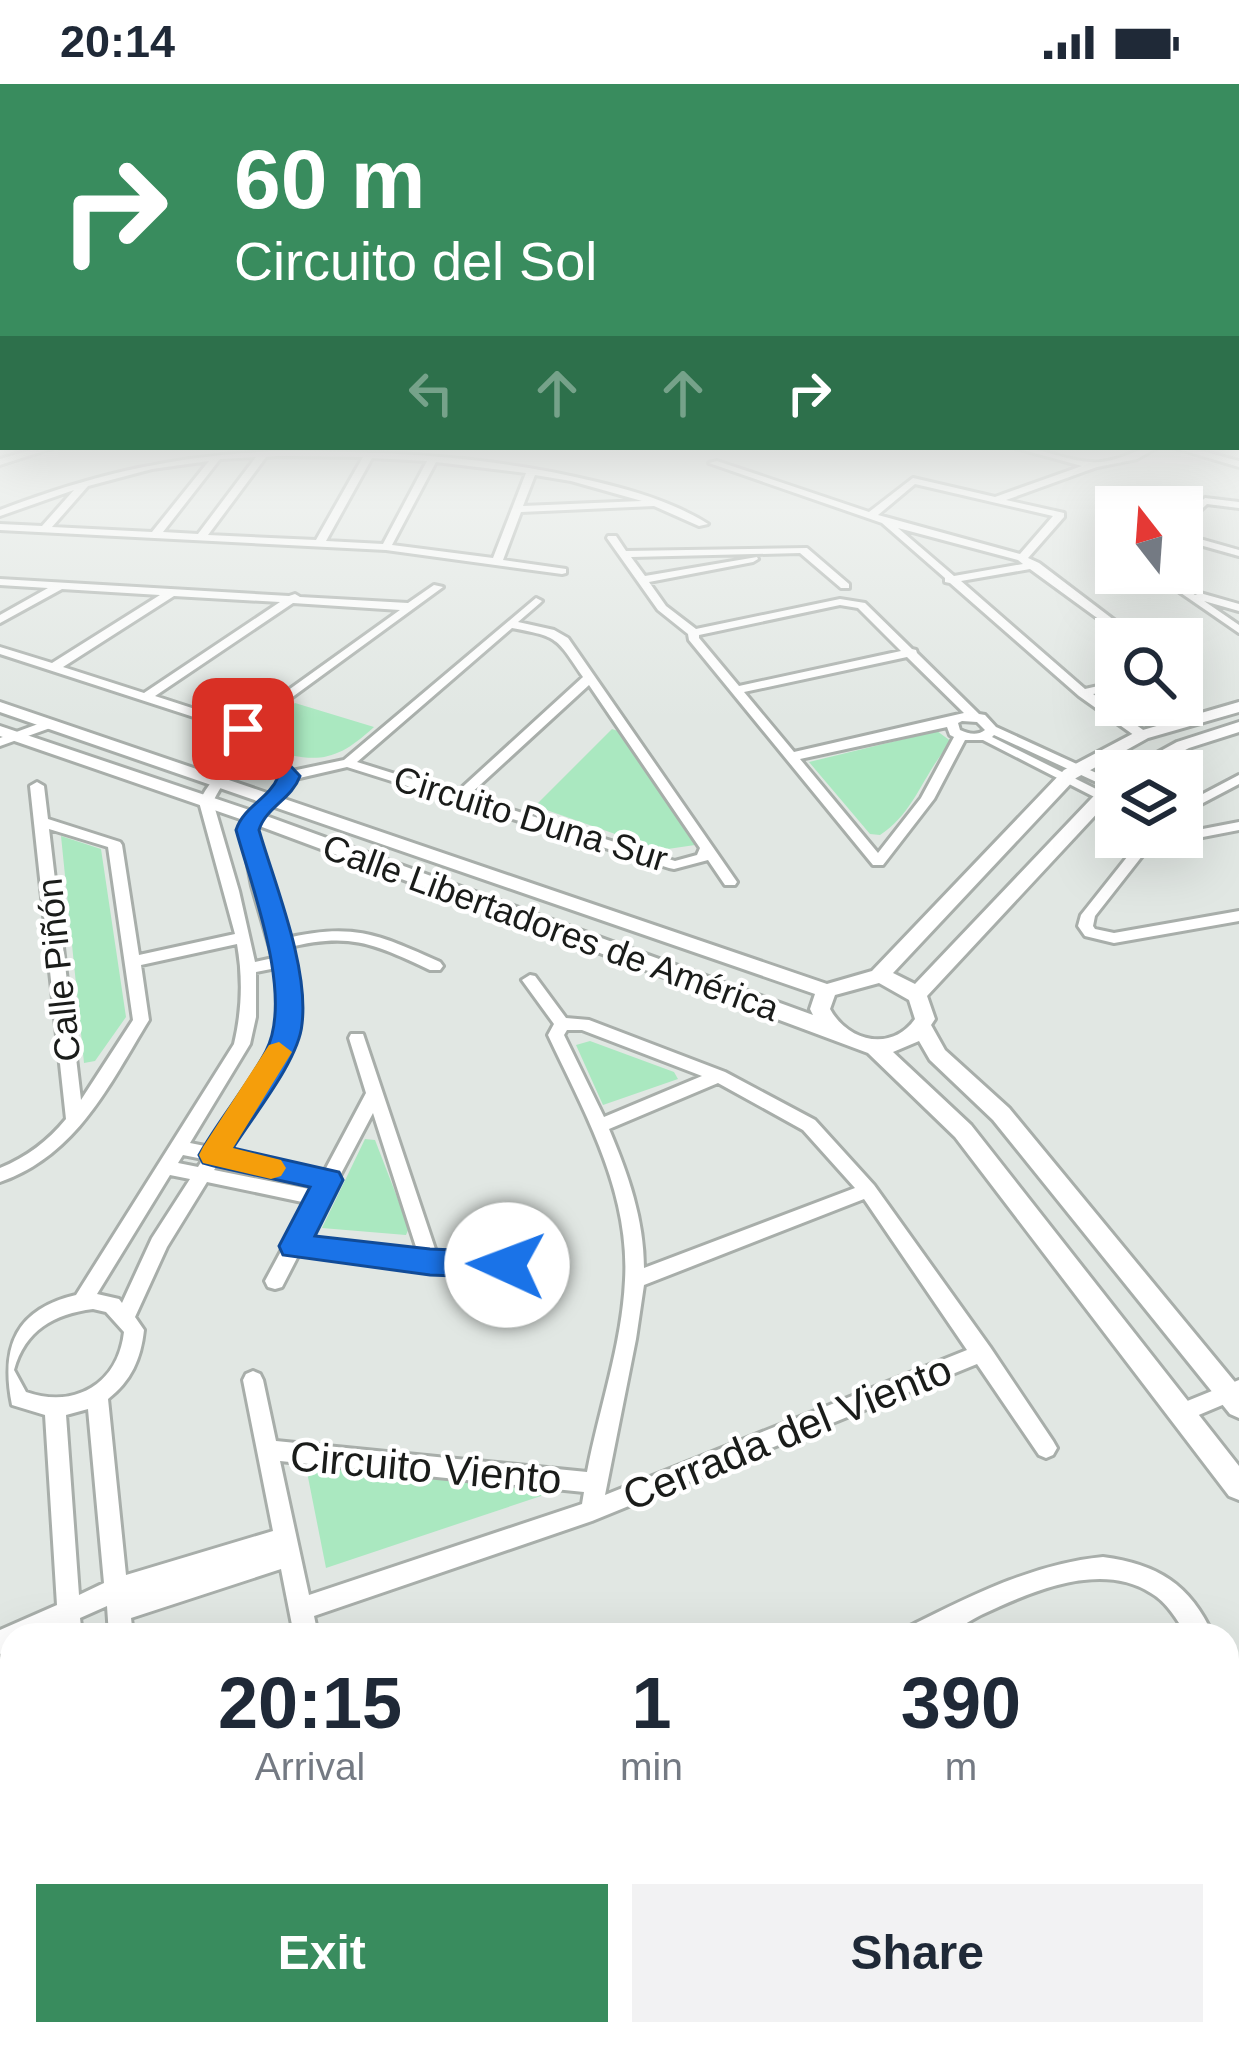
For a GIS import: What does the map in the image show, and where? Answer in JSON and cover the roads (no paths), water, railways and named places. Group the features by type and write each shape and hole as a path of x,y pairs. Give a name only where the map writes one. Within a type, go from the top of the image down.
{"street":[{"path":"212,537 386,547 562,571"},
{"path":"320,542 323,537"},
{"path":"386,547 392,537"},
{"path":"498,560 508,537"},
{"path":"903,537 1083,693 1142,735"},
{"path":"943,537 1022,558 1105,618"},
{"path":"1022,558 1041,537"},
{"path":"612,538 662,608 694,633 850,601 861,604 974,716 987,722 987,733"},
{"path":"1203,543 1239,554"},
{"path":"623,554 803,550 845,586"},
{"path":"642,580 803,550"},
{"path":"950,580 1035,565"},
{"path":"0,582 412,607"},
{"path":"0,620 61,585"},
{"path":"243,729 438,587"},
{"path":"53,668 175,590"},
{"path":"1190,594 1239,630"},
{"path":"1194,594 1239,608"},
{"path":"146,697 295,597"},
{"name":"Circuito Duna Sur","path":"290,776 348,763 536,601"},
{"name":"Circuito Duna Sur","path":"510,624 558,635 591,676 730,882"},
{"path":"694,633 693,638 878,862 927,799 962,735"},
{"path":"0,650 243,729"},
{"path":"735,690 912,652"},
{"path":"459,797 591,676"},
{"path":"1083,693 1095,690"},
{"name":"Calle Libertadores de América","path":"0,707 826,991"},
{"path":"922,1028 908,1040 874,1047 849,1041 830,1029 820,1009 826,991 879,976 1071,773 1142,735 1239,707"},
{"path":"790,757 974,716"},
{"path":"952,722 962,735"},
{"path":"5,736 49,724"},
{"path":"1173,750 1239,727"},
{"path":"243,729 254,760"},
{"path":"962,735 987,733 1095,784"},
{"name":"Calle Libertadores de América","path":"5,736 252,817 830,1029"},
{"path":"82,1302 250,1024 248,968 206,802 213,782 233,765 254,760 277,764 290,776 285,788 252,817 249,845 281,953 289,1025 279,1053 159,1243 126,1316"},
{"name":"Circuito Duna Sur","path":"348,763 674,865 703,858 707,848"},
{"path":"1203,799 1239,779"},
{"name":"Calle Piñón","path":"37,786 74,1118"},
{"path":"916,995 1095,809"},
{"path":"0,1175 45,1155 141,1020 115,845 42,822"},
{"path":"1203,833 1239,826"},
{"path":"1133,858 1088,914 1084,926 1090,933 1114,938 1239,916"},
{"name":"Calle Piñón","path":"131,957 238,928 269,910"},
{"path":"248,968 322,933 349,932 435,966"},
{"path":"879,976 916,995 925,1011 922,1028 937,1055 1000,1114 1236,1396 1182,1414"},
{"path":"530,980 562,1024"},
{"path":"562,1024 583,1024 719,1076 809,1125 868,1190 1046,1448"},
{"path":"562,1024 556,1035 623,1193 635,1280 592,1511"},
{"path":"357,1038 430,1262"},
{"path":"874,1047 963,1131 1239,1487"},
{"path":"598,1127 719,1076"},
{"path":"275,1281 374,1094"},
{"path":"178,1147 324,1189"},
{"path":"166,1167 324,1189"},
{"path":"635,1280 868,1190"},
{"path":"294,1246 430,1262 507,1265"},
{"path":"82,1302 112,1305 126,1316 134,1330 128,1365 97,1396 55,1409 19,1400 8,1387 2,1370 8,1336 51,1309 82,1302"},
{"name":"Cerrada del Viento","path":"592,1511 983,1353"},
{"path":"253,1380 270,1450"},
{"path":"97,1396 121,1623"},
{"path":"55,1409 69,1623"},
{"name":"Circuito Viento","path":"592,1511 301,1609 270,1450 595,1483"},
{"path":"40,1623 68,1608 118,1599 289,1546"},
{"path":"950,1623 1062,1571 1095,1567 1143,1575 1162,1586 1191,1623"},
{"path":"301,1609 304,1623"}]}
